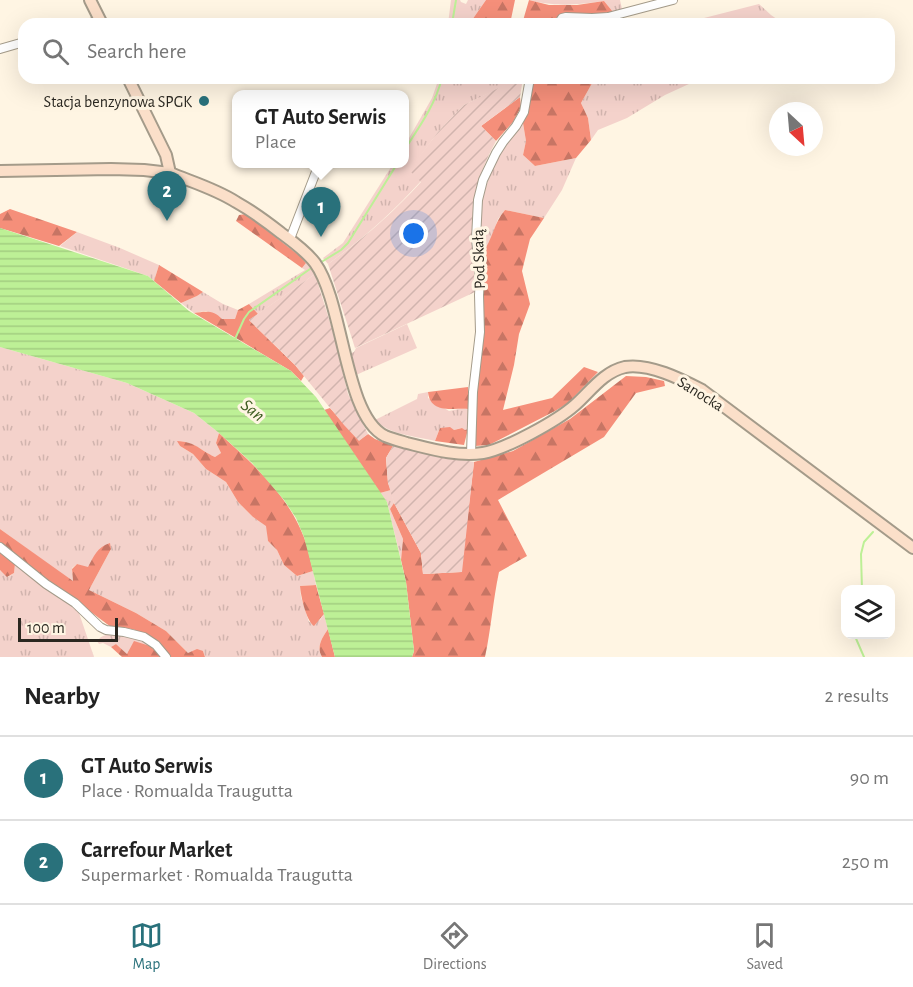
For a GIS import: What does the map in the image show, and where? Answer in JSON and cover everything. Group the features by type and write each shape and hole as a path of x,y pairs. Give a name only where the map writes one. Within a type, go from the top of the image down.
{"street":[{"path":"90,0 99,18"},
{"path":"562,18 608,17 673,0"},
{"path":"0,49 18,44"},
{"path":"131,84 166,155 170,173"},
{"name":"Pod Skałą","path":"471,454 472,392 480,332 480,278 476,239 478,200 483,180 496,153 524,112 529,84"},
{"path":"290,239 317,168"},
{"name":"Sanocka","path":"0,171 111,169 170,173 207,187 259,216 290,239 314,261 326,283 353,384 365,415 373,428 387,437 440,451 471,454 495,450 556,419 616,370 627,367 642,368 673,376 702,390 913,548"},
{"path":"0,548 46,584 75,603 100,627 144,637 156,645 166,657"}],"green space":[{"path":"451,0 460,0 466,4 468,0 486,0 473,18 449,18"},
{"path":"486,0 515,0 511,18 473,18"},
{"path":"529,0 620,0 622,9 613,12 604,1 566,5"},
{"path":"529,0 549,5 577,5 604,1 613,12 567,13 556,18 524,18"},
{"path":"759,4 775,18 704,18"},
{"path":"437,84 508,84 464,105 438,132 410,170 421,181 377,225 328,264 323,258 343,243 390,168 409,168 409,138 432,98"},
{"path":"507,84 522,84 520,97 481,126 496,141 482,171 475,195 472,236 475,292 355,348 328,264 377,226 421,182 409,170 438,132 464,105"},
{"path":"532,84 592,84 581,103 588,118 591,140 576,158 535,166 523,155 526,141 523,123"},
{"path":"592,84 689,84 665,95 627,118 598,130 591,140 588,118 581,103"},
{"path":"520,97 521,107 513,122 496,141 481,126"},
{"path":"523,123 526,141 523,155 535,166 576,158 562,190 544,218 505,210 498,219 489,245 482,253 479,215 484,192 499,151"},
{"path":"10,209 77,232 59,246 0,228 0,214"},
{"path":"505,210 544,218 530,239 522,271 530,304 519,334 503,410 552,398 584,367 598,372 568,403 555,411 489,445 475,446 475,397 483,331 482,253"},
{"path":"246,214 301,257 306,263 302,268 236,221 239,215"},
{"path":"77,232 159,265 154,281 148,276 60,246"},
{"path":"306,263 315,274 258,314 249,304 305,270 302,268"},
{"path":"159,265 203,292 181,303 154,281"},
{"path":"315,274 333,332 348,394 368,434 359,441 295,365 249,320"},
{"path":"203,292 238,310 235,319 222,319 206,311 194,313 181,303"},
{"path":"249,304 258,314 249,320 295,365 304,376 301,381 291,371 194,313 210,312 222,319 235,319 238,310"},
{"path":"407,324 417,348 356,375 349,354 356,348"},
{"path":"0,347 127,383 194,413 219,433 216,443 221,453 215,457 194,445 178,441 180,446 193,454 206,469 226,482 238,502 253,517 267,526 268,541 277,550 284,565 297,576 313,571 316,585 300,586 301,597 309,622 320,620 324,614 328,629 320,646 322,657 205,657 203,651 188,653 166,631 89,590 111,549 88,568 77,564 72,568 73,582 0,529"},
{"path":"626,376 664,381 665,386 636,393 604,437 498,500 527,556 499,572 485,657 412,657 414,651 406,582 401,560 403,539 390,509 394,503 421,553 423,574 461,572 474,462 513,451 570,419"},
{"path":"468,387 468,409 438,407 433,404 428,392"},
{"path":"428,392 428,398 449,411 468,409 468,429 440,428 435,441 395,432 375,420 417,399 418,394"},
{"path":"330,408 359,440 368,434 393,446 386,458 388,483 391,490 380,493 324,410"},
{"path":"450,427 454,430 468,429 464,445 435,441 440,428"},
{"path":"219,433 255,467 288,506 305,539 313,571 297,576 284,565 277,550 268,541 266,526 238,502 226,482 206,469 177,441 194,445 215,457 221,453 216,443"},
{"path":"393,446 474,462 462,572 423,574 421,553 394,503 388,483 386,458"},
{"path":"391,490 394,503 390,509 403,539 401,560 387,502 380,493"},
{"path":"0,529 73,581 72,569 77,564 88,567 99,549 110,543 111,549 89,590 166,631 188,653 197,649 203,651 205,657 169,657 144,634 129,628 111,627 0,544"},
{"path":"0,552 15,564 14,573 7,577 0,570"},
{"path":"15,564 78,610 94,657 0,657 0,570 8,577 14,573"},
{"path":"316,585 324,614 314,626 306,614 300,586"},
{"path":"328,629 335,657 322,657 320,653 320,643"},
{"path":"108,634 130,637 150,646 127,654 116,644 111,647 103,643 99,644 97,641"},
{"path":"134,641 150,646 162,657 122,657 111,647 116,644 127,654"}],"water":[{"name":"San","path":"0,228 148,276 189,311 291,371 316,397 387,502 406,582 414,651 412,657 335,657 304,537 296,518 284,500 252,463 194,413 127,383 0,347"}],"waterway":[{"path":"453,18 456,0"},
{"path":"409,143 431,106 440,84"},
{"path":"323,261 348,243 395,168"},
{"path":"235,339 249,312 310,269"},
{"path":"862,585 861,554 864,542 873,532"},
{"path":"856,639 864,657"}],"place":[{"name":"Stacja benzynowa SPGK","path":"204,101"},
{"name":"Carrefour Market","path":"167,221"},
{"name":"GT Auto Serwis","path":"321,237"}]}
